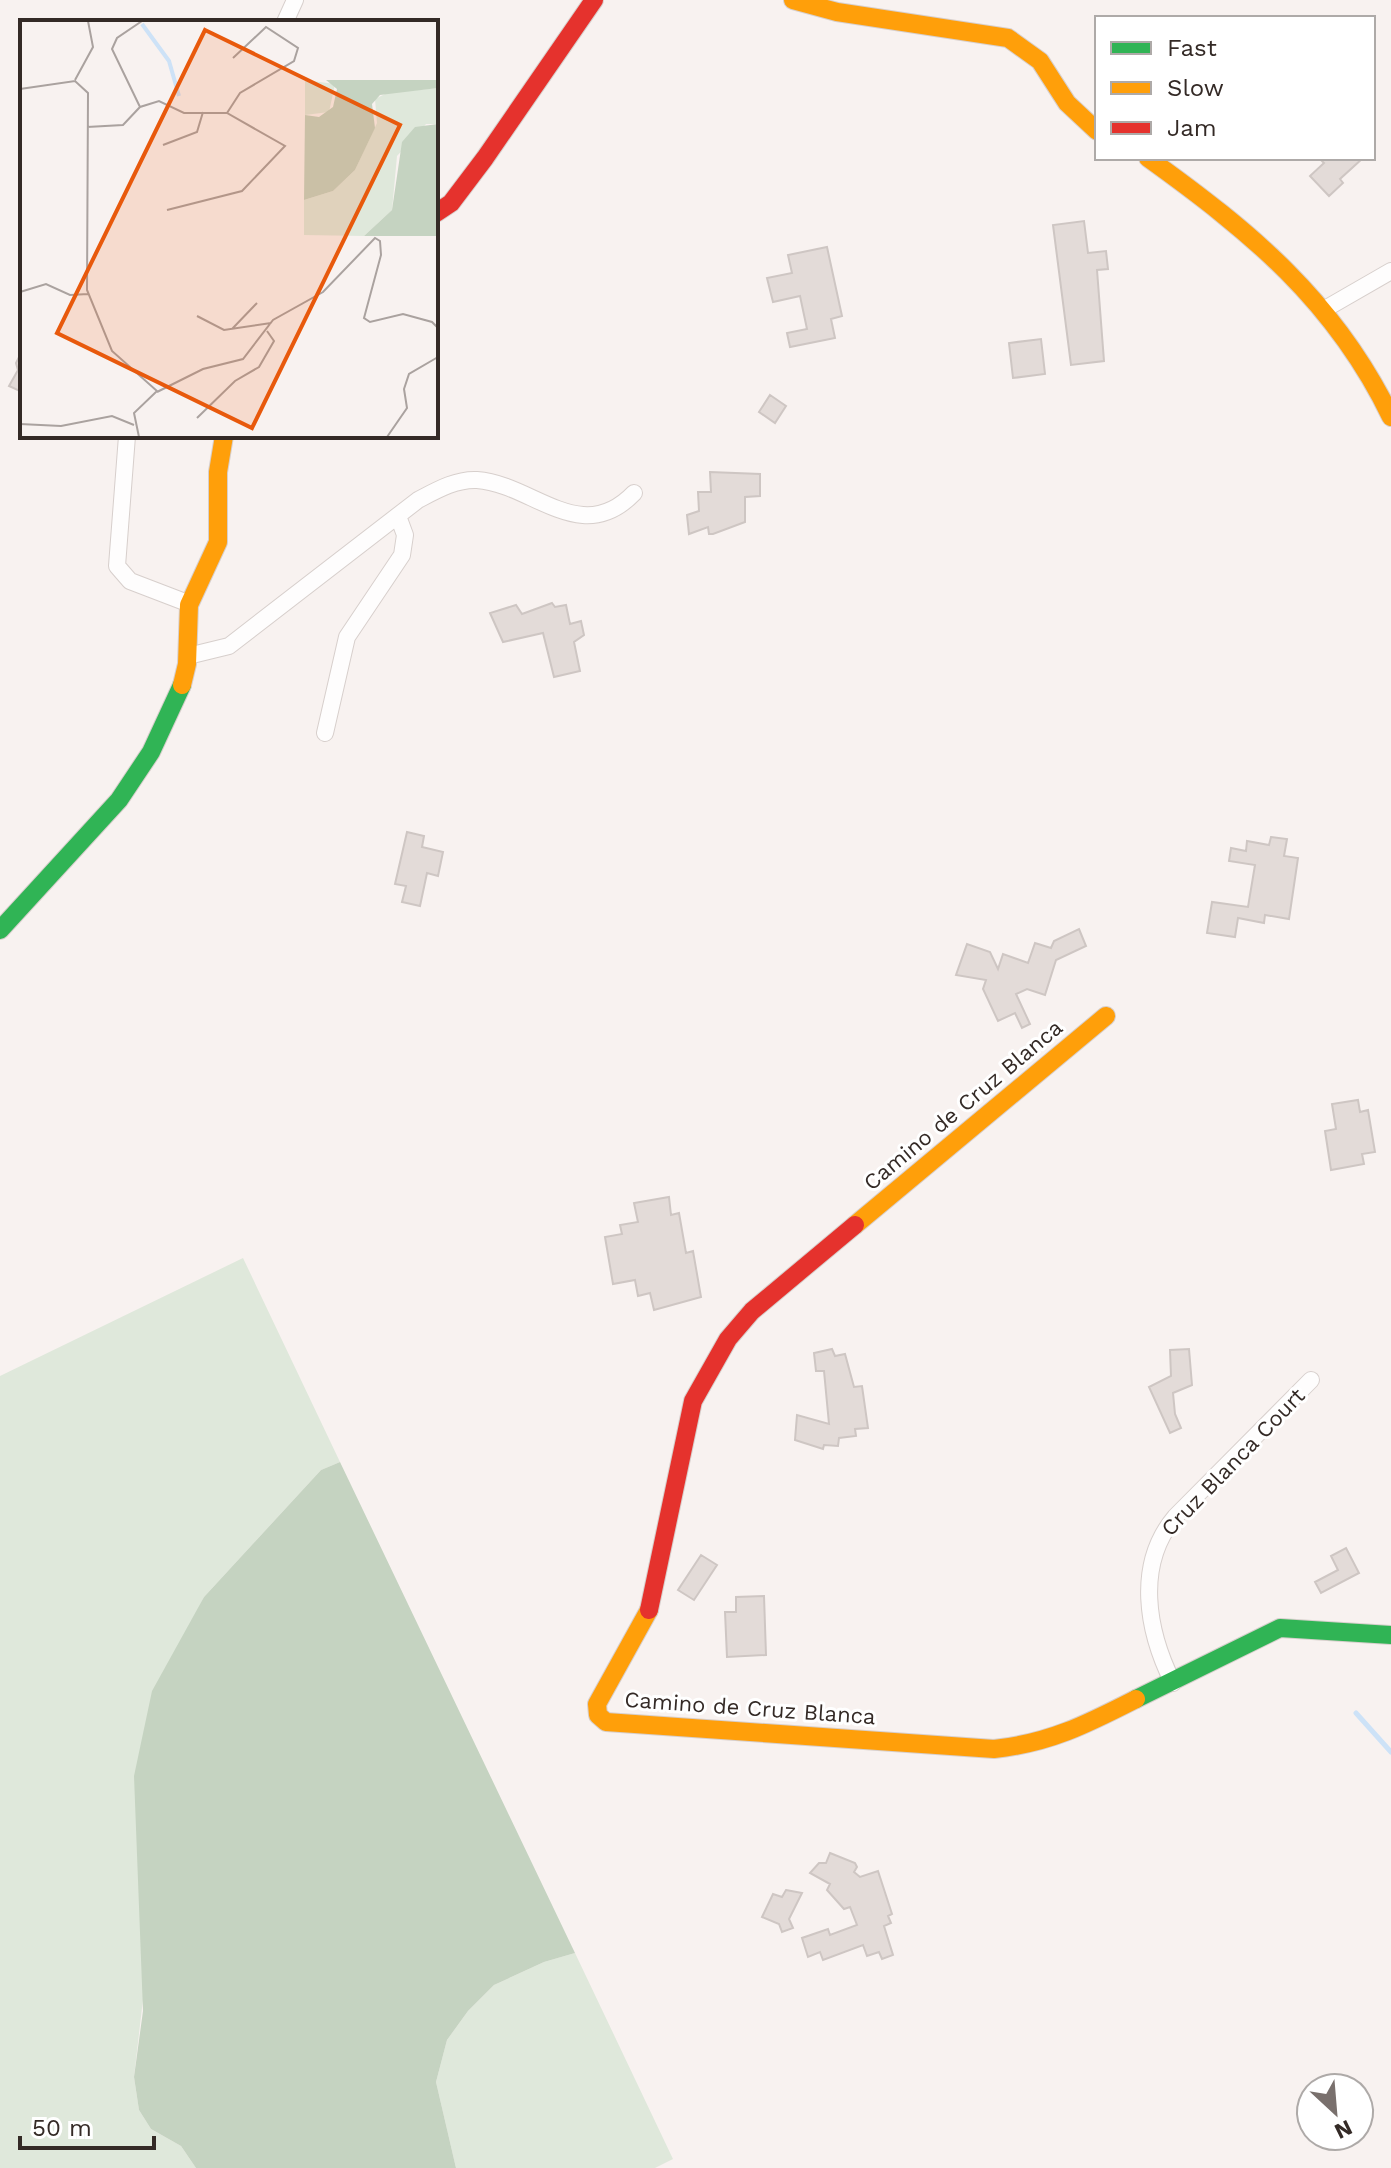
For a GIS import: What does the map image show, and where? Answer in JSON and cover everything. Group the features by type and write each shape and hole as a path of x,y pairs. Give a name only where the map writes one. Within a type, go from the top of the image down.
{"street":[{"path":"286,20 295,0"},
{"path":"438,212 451,203 468,181 594,0"},
{"path":"793,0 837,12 1008,38 1040,61 1067,103 1095,129"},
{"path":"1151,160 1264,246 1325,309 1374,379 1391,417"},
{"path":"1325,309 1391,271"},
{"path":"127,438 117,566 130,581 190,604"},
{"path":"0,930 26,896 108,812 142,766 184,680 190,604 212,562 219,535 216,485 224,438"},
{"path":"188,656 229,646 418,500 462,481 481,480 582,515 598,516 621,507 634,493"},
{"path":"325,733 347,637 402,555 405,535 398,516"},
{"name":"Camino de Cruz Blanca","path":"1106,1016 752,1311 728,1339 693,1401 648,1615 597,1704 598,1715 606,1722 630,1725 994,1749 1032,1745 1066,1734 1280,1628 1391,1635"},
{"name":"Cruz Blanca Court","path":"1173,1683 1153,1634 1149,1593 1151,1556 1162,1533 1175,1517 1311,1380"}],"shaded area":[{"path":"243,1258 340,1462 321,1470 204,1597 185,1636 134,2077 139,2110 151,2129 181,2146 196,2168 0,2168 0,1376"},
{"path":"575,1953 673,2159 655,2168 456,2168 436,2082 447,2040 468,2011 494,1985 544,1962"}],"green space":[{"path":"340,1462 575,1953 544,1962 494,1985 468,2011 447,2040 436,2082 456,2168 196,2168 181,2146 151,2129 139,2110 134,2077 143,2011 134,1776 152,1691 204,1597 321,1470"}],"building":[{"path":"1321,160 1361,160 1340,179 1343,183 1329,196 1310,176 1324,163"},
{"path":"1084,221 1088,253 1106,251 1108,269 1097,270 1104,361 1071,365 1053,225"},
{"path":"827,247 842,316 831,319 835,338 790,347 787,333 807,329 800,296 773,302 767,278 792,273 788,255"},
{"path":"1041,339 1045,374 1013,378 1009,343"},
{"path":"20,355 20,391 9,386 18,370 16,363"},
{"path":"770,395 786,406 775,423 759,412"},
{"path":"710,472 760,474 760,496 745,497 745,522 713,534 709,534 708,527 689,534 687,515 699,511 698,492 711,492"},
{"path":"552,603 555,607 566,605 570,624 581,621 584,635 574,642 580,671 554,677 543,633 503,642 490,613 516,605 522,614"},
{"path":"407,832 424,836 422,847 443,852 438,876 427,873 420,906 402,902 406,886 395,884"},
{"path":"1271,837 1287,839 1284,856 1298,858 1289,919 1265,915 1264,923 1238,918 1235,937 1207,933 1212,902 1248,907 1255,865 1229,861 1231,848 1246,851 1247,841 1269,845"},
{"path":"1079,929 1086,946 1056,960 1045,995 1027,989 1016,994 1030,1024 1022,1028 1015,1013 998,1021 983,989 986,980 956,975 967,944 990,952 998,969 1003,954 1028,963 1035,943 1051,948 1054,941"},
{"path":"1358,1100 1360,1112 1368,1110 1375,1152 1362,1154 1364,1164 1331,1170 1325,1131 1336,1129 1332,1104"},
{"path":"669,1197 671,1215 679,1213 686,1253 693,1251 701,1297 654,1310 650,1293 638,1296 635,1280 613,1284 605,1237 622,1234 620,1225 638,1222 634,1203"},
{"path":"832,1349 835,1356 845,1354 854,1387 862,1386 868,1428 855,1429 856,1436 839,1438 838,1446 824,1445 823,1449 795,1440 797,1415 829,1424 824,1371 816,1371 814,1353"},
{"path":"1189,1349 1192,1385 1173,1393 1175,1414 1181,1428 1170,1433 1149,1387 1171,1376 1170,1350"},
{"path":"1346,1548 1359,1573 1321,1593 1315,1582 1338,1570 1331,1556"},
{"path":"701,1555 717,1565 694,1600 678,1590"},
{"path":"764,1596 766,1655 727,1657 725,1612 736,1612 736,1597"},
{"path":"830,1853 855,1863 857,1867 854,1872 860,1877 878,1871 892,1914 888,1916 891,1923 884,1926 893,1955 882,1959 879,1952 867,1956 863,1945 823,1960 820,1952 808,1957 802,1938 828,1929 830,1935 857,1925 850,1907 844,1909 827,1890 830,1884 810,1873 819,1863 826,1863"},
{"path":"786,1890 802,1893 789,1919 793,1928 782,1932 779,1924 762,1917 773,1894 782,1897"}],"waterway":[{"path":"1356,1713 1391,1752"}],"traffic: fast":[{"path":"0,930 119,800 151,752 182,685"},
{"path":"1136,1699 1280,1628 1391,1635"}],"traffic: slow":[{"path":"793,0 837,12 1008,38 1040,61 1067,103 1095,129"},
{"path":"1151,160 1222,213 1317,304 1369,376 1391,417"},
{"path":"182,685 187,664 189,605 218,542 218,472 224,438"},
{"path":"855,1225 1106,1016"},
{"path":"649,1610 597,1704 598,1715 606,1722 994,1749 1051,1737 1136,1699"}],"traffic: jam":[{"path":"438,212 451,203 485,158 594,0"},
{"path":"649,1610 693,1401 728,1339 752,1311 855,1225"}]}
